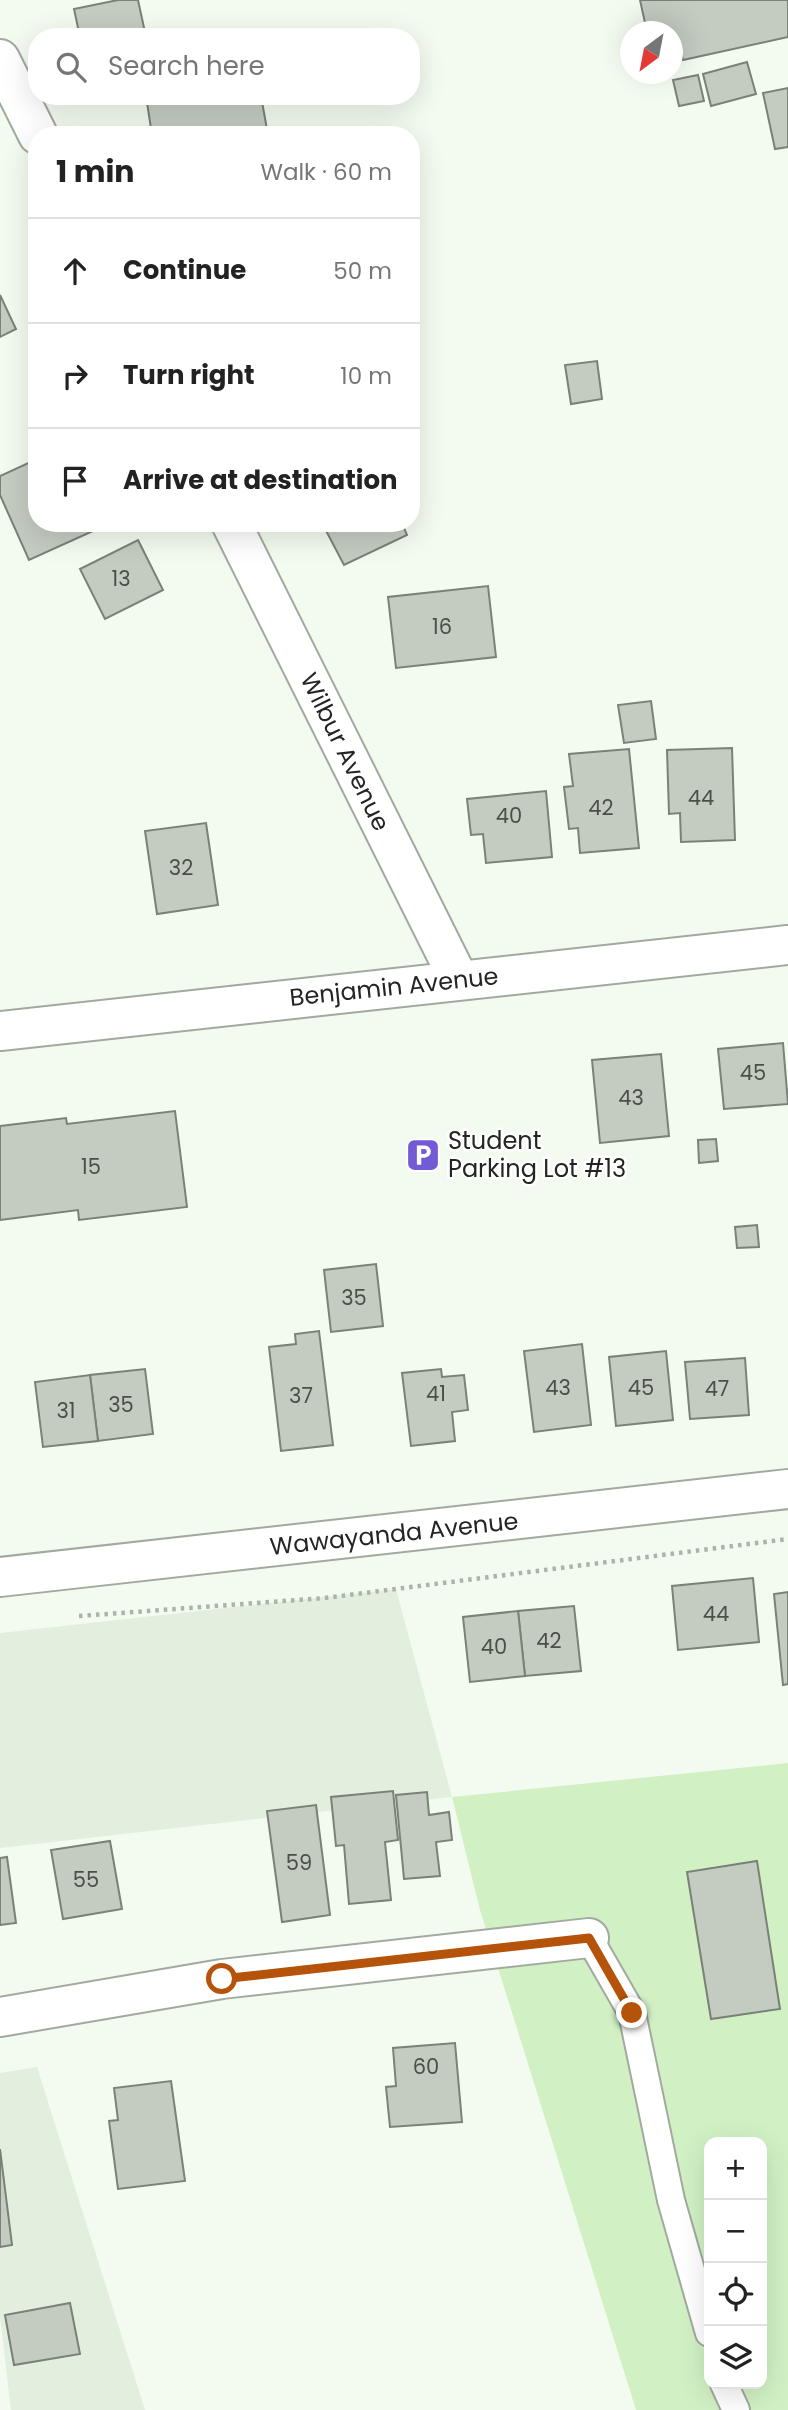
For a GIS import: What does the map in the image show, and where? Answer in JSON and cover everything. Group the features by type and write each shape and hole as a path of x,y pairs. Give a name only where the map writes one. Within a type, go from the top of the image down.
{"street":[{"path":"0,59 34,126"},
{"name":"Wilbur Avenue","path":"235,532 459,980"},
{"name":"Benjamin Avenue","path":"0,1031 788,945"},
{"name":"Wawayanda Avenue","path":"0,1577 788,1489"},
{"path":"0,2017 222,1979 589,1938"}],"lane":[{"path":"589,1938 632,2013 671,2200 707,2326"},
{"path":"726,2389 736,2410"}],"path":[{"path":"68,1617 325,1598 788,1539"}],"shaded area":[{"path":"396,1589 452,1797 0,1848 0,1633"},
{"path":"37,2067 145,2410 11,2410 0,2317 0,2073"}],"green space":[{"path":"788,1763 788,2410 636,2410 480,1910 452,1797"}],"building":[{"path":"118,0 138,0 144,28 78,28 74,9"},
{"path":"640,0 788,0 788,37 683,60 683,21 645,21"},
{"path":"747,62 756,94 711,106 703,74"},
{"path":"698,75 704,101 679,106 674,84 683,84 683,78"},
{"path":"788,88 788,147 775,149 763,93"},
{"path":"147,105 263,105 266,126 151,126"},
{"path":"0,295 16,329 0,337"},
{"path":"597,361 602,399 571,404 565,365"},
{"path":"28,463 28,532 91,532 29,560 0,495 0,476"},
{"path":"327,532 406,532 407,535 344,565"},
{"path":"138,540 163,590 105,619 80,569"},
{"path":"488,586 496,657 396,668 388,597"},
{"path":"651,701 656,739 624,743 618,705"},
{"path":"732,748 735,840 681,842 680,813 669,814 667,750"},
{"path":"629,749 639,848 580,853 578,828 569,829 564,787 573,786 569,754"},
{"path":"546,791 552,857 486,863 483,834 471,835 467,799"},
{"path":"206,823 218,905 157,914 145,831"},
{"path":"783,1043 788,1104 724,1109 718,1049"},
{"path":"661,1054 669,1136 600,1143 592,1060"},
{"path":"175,1111 187,1207 79,1220 78,1210 0,1220 0,1126 66,1118 67,1124"},
{"path":"716,1139 718,1161 699,1163 698,1140"},
{"path":"757,1225 759,1247 737,1248 735,1227"},
{"path":"376,1264 383,1326 331,1332 324,1270"},
{"path":"319,1331 333,1445 281,1451 269,1347 296,1344 295,1334"},
{"path":"582,1344 591,1425 534,1432 524,1351"},
{"path":"666,1351 673,1420 616,1426 609,1357"},
{"path":"745,1358 749,1415 690,1419 685,1362"},
{"path":"145,1369 153,1434 98,1441 90,1375"},
{"path":"441,1369 442,1377 464,1375 468,1410 452,1412 455,1441 411,1446 402,1373"},
{"path":"90,1375 98,1441 43,1447 35,1382"},
{"path":"753,1578 759,1642 678,1650 672,1586"},
{"path":"788,1592 788,1684 783,1685 774,1594"},
{"path":"574,1606 581,1671 525,1676 518,1611"},
{"path":"518,1611 525,1676 470,1682 463,1617"},
{"path":"393,1791 398,1840 385,1842 391,1900 349,1904 344,1845 336,1846 331,1797"},
{"path":"427,1792 429,1815 449,1812 452,1840 436,1842 440,1876 404,1879 396,1795"},
{"path":"316,1805 330,1915 282,1922 267,1811"},
{"path":"110,1841 122,1909 63,1919 51,1850"},
{"path":"7,1857 16,1923 0,1925 0,1858"},
{"path":"757,1861 780,2009 711,2019 687,1872"},
{"path":"455,2043 462,2122 390,2127 386,2087 396,2086 393,2048"},
{"path":"171,2081 185,2181 118,2189 109,2121 118,2120 114,2088"},
{"path":"0,2149 12,2245 0,2247"},
{"path":"70,2303 80,2354 14,2365 5,2315"}],"place":[{"name":"Student Parking Lot #13","path":"423,1155"}],"route":[{"path":"222,1979 589,1938 632,2013"}]}
